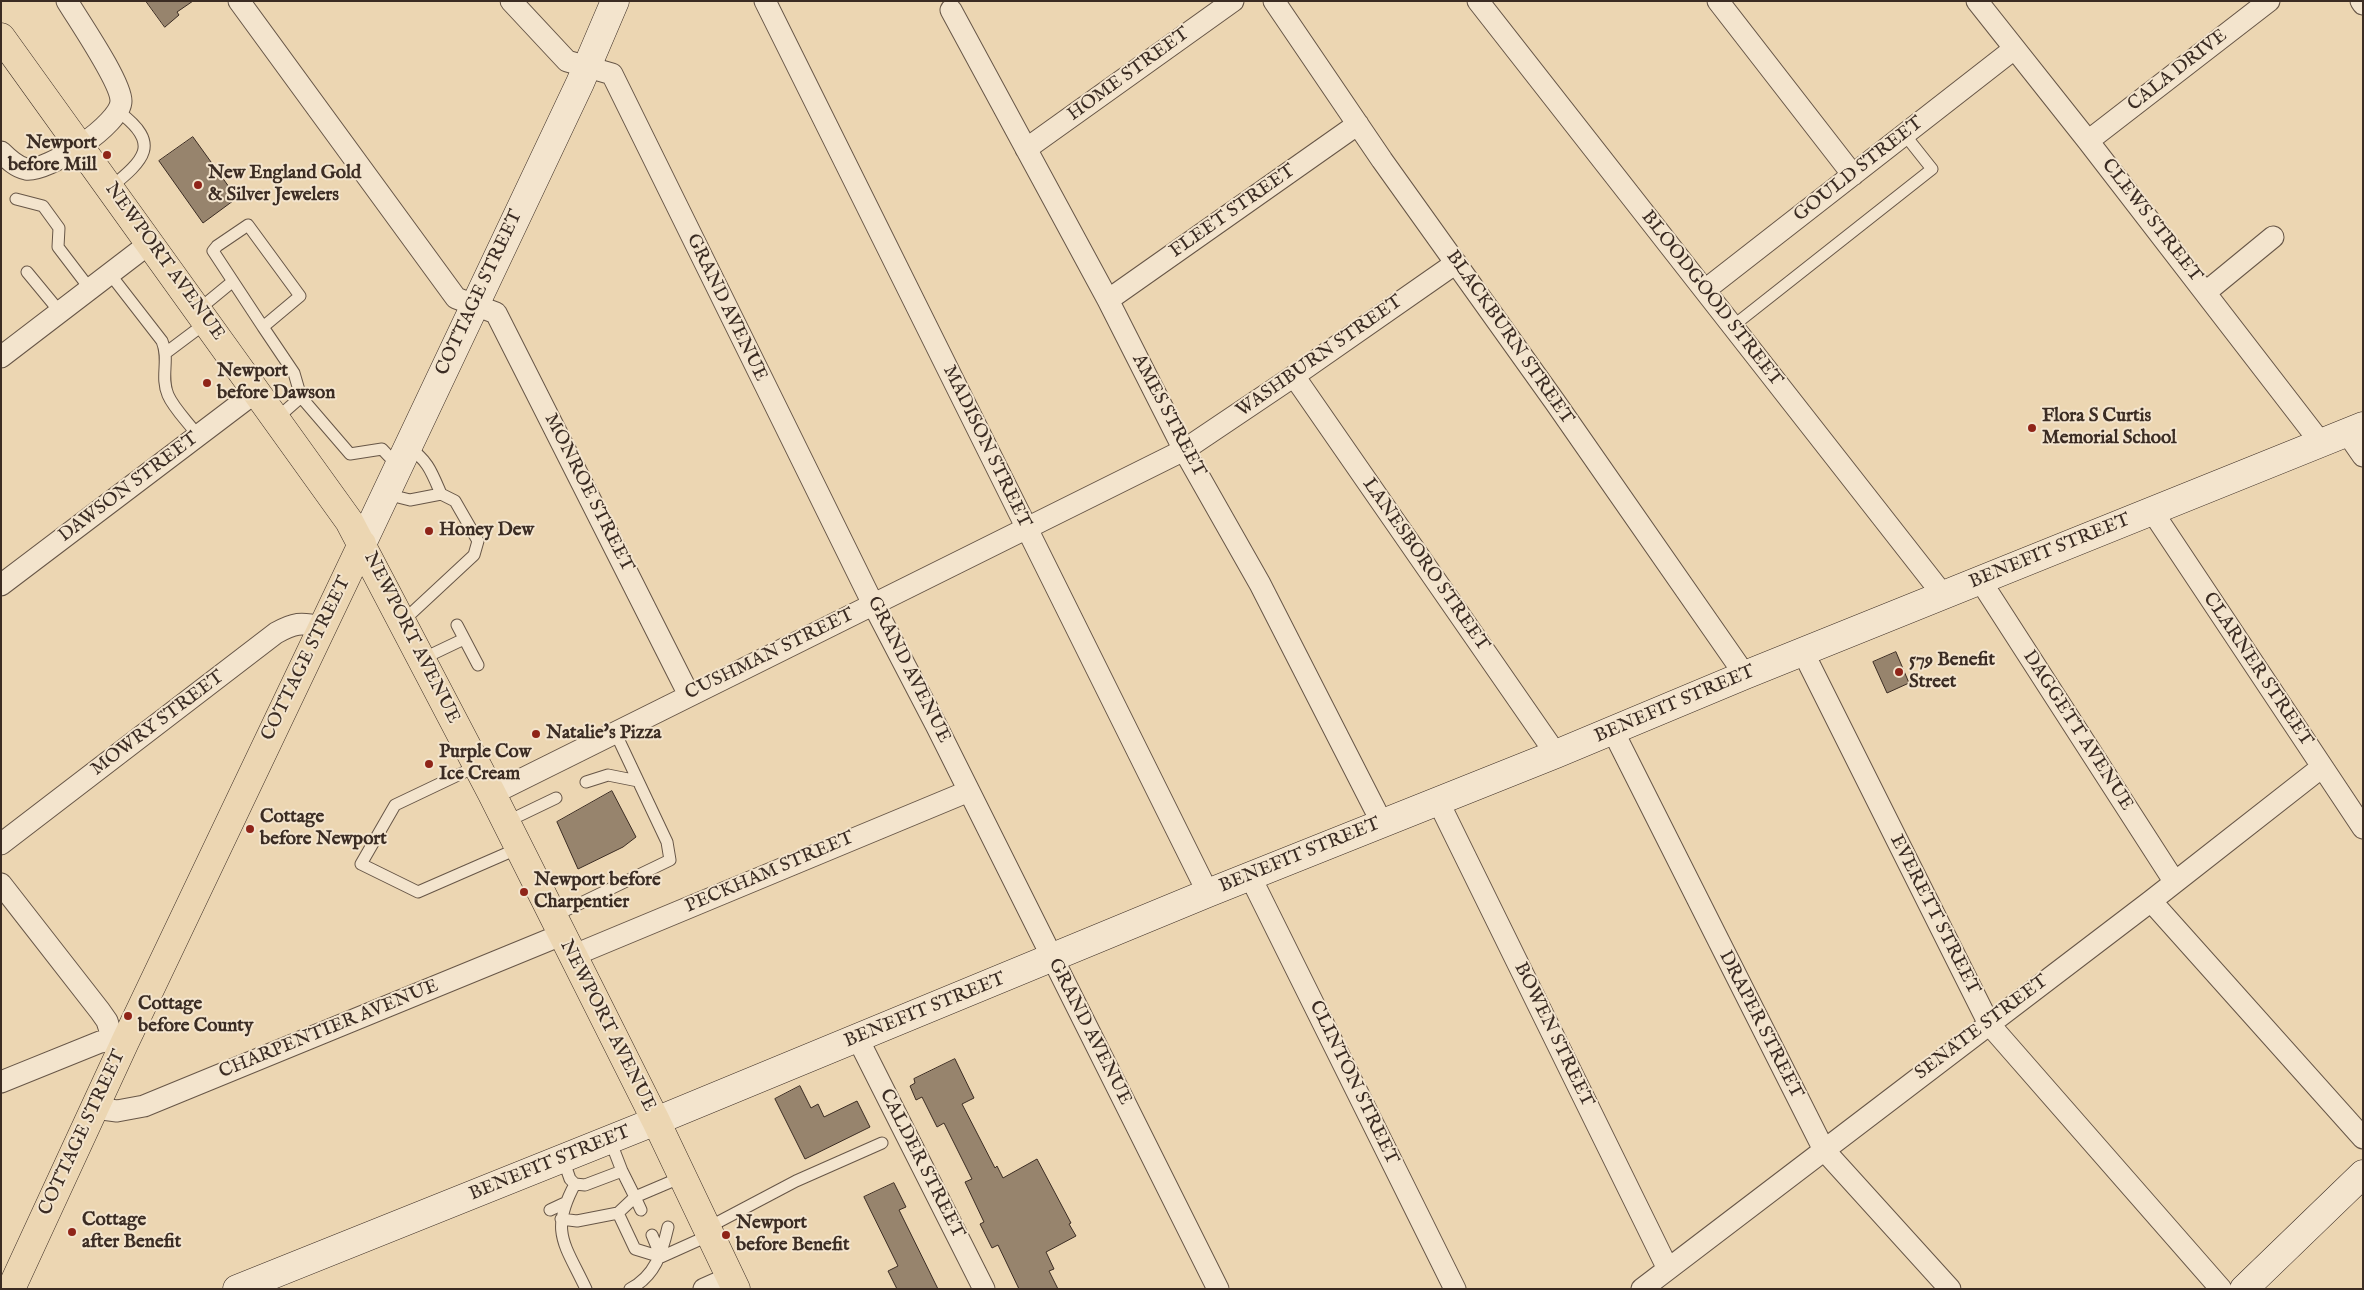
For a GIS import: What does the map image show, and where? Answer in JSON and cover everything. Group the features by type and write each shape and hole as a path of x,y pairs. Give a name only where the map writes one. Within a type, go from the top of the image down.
{"main road":[{"name":"NEWPORT AVENUE","path":"1,37 349,520 492,794 656,1122 733,1283"},
{"name":"COTTAGE STREET","path":"11,1289 95,1108 119,1041 362,544"}],"street":[{"path":"1,152 16,165 27,169 54,163 80,145 119,112 122,103 116,83 67,1"},
{"name":"MONROE STREET","path":"239,1 456,298 496,313 688,695"},
{"name":"GRAND AVENUE","path":"511,1 567,61 587,65 612,74 873,604 969,791 1218,1289"},
{"name":"COTTAGE STREET","path":"362,544 587,65 615,1"},
{"name":"MADISON STREET","path":"765,1 1208,893"},
{"name":"HOME STREET","path":"1026,149 1232,1"},
{"name":"BLACKBURN STREET","path":"1274,1 1358,124 1745,675"},
{"name":"BLOODGOOD STREET","path":"1478,1 1944,596"},
{"path":"1718,1 1852,175"},
{"name":"CLEWS STREET","path":"1977,1 2088,140 2321,443"},
{"name":"CALA DRIVE","path":"2088,140 2268,1"},
{"name":"AMES STREET","path":"951,10 1108,300 1184,450 1260,584 1382,823"},
{"name":"GOULD STREET","path":"1705,290 2014,49"},
{"name":"FLEET STREET","path":"1108,300 1358,124"},
{"path":"2206,292 2274,236"},
{"path":"1,357 150,243"},
{"name":"WASHBURN STREET","path":"1184,450 1456,263"},
{"name":"LANESBORO STREET","path":"1294,376 1556,754"},
{"name":"DAWSON STREET","path":"1,585 257,391"},
{"path":"2355,429 2363,456"},
{"name":"BENEFIT STREET","path":"237,1289 656,1122 1208,893 1613,731 1745,675 2355,429"},
{"name":"CUSHMAN STREET","path":"492,794 1184,450"},
{"name":"CLARNER STREET","path":"2152,511 2363,828"},
{"name":"DAGGETT AVENUE","path":"1980,580 2174,881"},
{"name":"MOWRY STREET","path":"1,844 276,633 289,626 304,623 321,627"},
{"name":"EVERETT STREET","path":"1803,652 1989,1024 2221,1289"},
{"name":"DRAPER STREET","path":"1613,731 1824,1150 1946,1287"},
{"name":"SENATE STREET","path":"1642,1289 2151,901 2322,766"},
{"name":"PECKHAM STREET","path":"562,936 969,791"},
{"name":"BOWEN STREET","path":"1438,801 1668,1269"},
{"name":"CLINTON STREET","path":"1250,876 1455,1289"},
{"path":"1,884 100,1011 119,1041 88,1046 1,1082"},
{"path":"2151,901 2363,1138"},
{"name":"CHARPENTIER AVENUE","path":"95,1108 117,1111 144,1106 562,936"},
{"name":"CALDER STREET","path":"858,1039 984,1289"},
{"path":"2244,1289 2363,1174"},
{"path":"704,1289 733,1283"}],"lane":[{"path":"110,188 135,168 144,151 144,138 135,124 119,112"},
{"path":"1733,326 1932,170 1905,134"},
{"path":"16,199 43,206 60,228 58,247 90,289"},
{"path":"264,327 300,296 248,225 213,252 294,373 301,397 350,454 382,449 403,457 421,456 441,494 455,502 478,541 474,555 402,621"},
{"path":"26,272 60,312"},
{"path":"110,274 162,341 166,352 164,377 168,395 198,436"},
{"path":"166,352 232,282"},
{"path":"276,419 301,397"},
{"path":"386,494 410,500 441,494"},
{"path":"457,625 478,666"},
{"path":"422,659 464,639"},
{"path":"562,936 670,860 667,842 615,732"},
{"path":"477,766 395,805 361,864 418,892 519,848"},
{"path":"586,782 608,775 638,781"},
{"path":"506,822 556,798"},
{"path":"610,1140 640,1210"},
{"path":"618,1213 635,1249 661,1257 796,1181 882,1143"},
{"path":"563,1159 570,1179 575,1184 584,1185 622,1171"},
{"path":"561,1219 577,1221 618,1213 635,1197 682,1177"},
{"path":"575,1184 565,1203 560,1226 562,1238 586,1289"},
{"path":"650,1191 655,1202"},
{"path":"550,1210 565,1203"},
{"path":"630,1289 643,1282 661,1257 668,1227"},
{"path":"652,1235 661,1257"}],"building":[{"path":"146,1 193,1 177,12 179,15 165,27"},
{"path":"193,137 237,198 203,223 159,161"},
{"path":"1896,652 1909,683 1887,693 1873,662"},
{"path":"612,791 636,837 623,847 578,869 557,822"},
{"path":"955,1059 974,1098 962,1104 995,1168 997,1166 1003,1178 1037,1159 1071,1223 1069,1224 1076,1236 1046,1252 1054,1269 1049,1271 1058,1289 1019,1289 998,1245 992,1248 980,1224 984,1222 965,1182 972,1179 944,1123 937,1127 922,1097 916,1100 910,1086 915,1083 914,1079"},
{"path":"800,1086 811,1108 818,1104 824,1117 857,1101 870,1127 805,1159 775,1099"},
{"path":"894,1183 906,1207 899,1210 938,1289 897,1289 888,1271 898,1266 864,1197"}],"place":[{"name":"Newport before Mill","path":"107,155"},
{"name":"New England Gold & Silver Jewelers","path":"198,185"},
{"name":"Newport before Dawson","path":"207,383"},
{"name":"Flora S Curtis Memorial School","path":"2032,428"},
{"name":"Honey Dew","path":"429,531"},
{"name":"579 Benefit Street","path":"1899,672"},
{"name":"Natalie's Pizza","path":"536,734"},
{"name":"Purple Cow Ice Cream","path":"429,764"},
{"name":"Cottage before Newport","path":"250,829"},
{"name":"Newport before Charpentier","path":"524,892"},
{"name":"Cottage before County","path":"128,1016"},
{"name":"Cottage after Benefit","path":"72,1232"},
{"name":"Newport before Benefit","path":"726,1235"}]}
